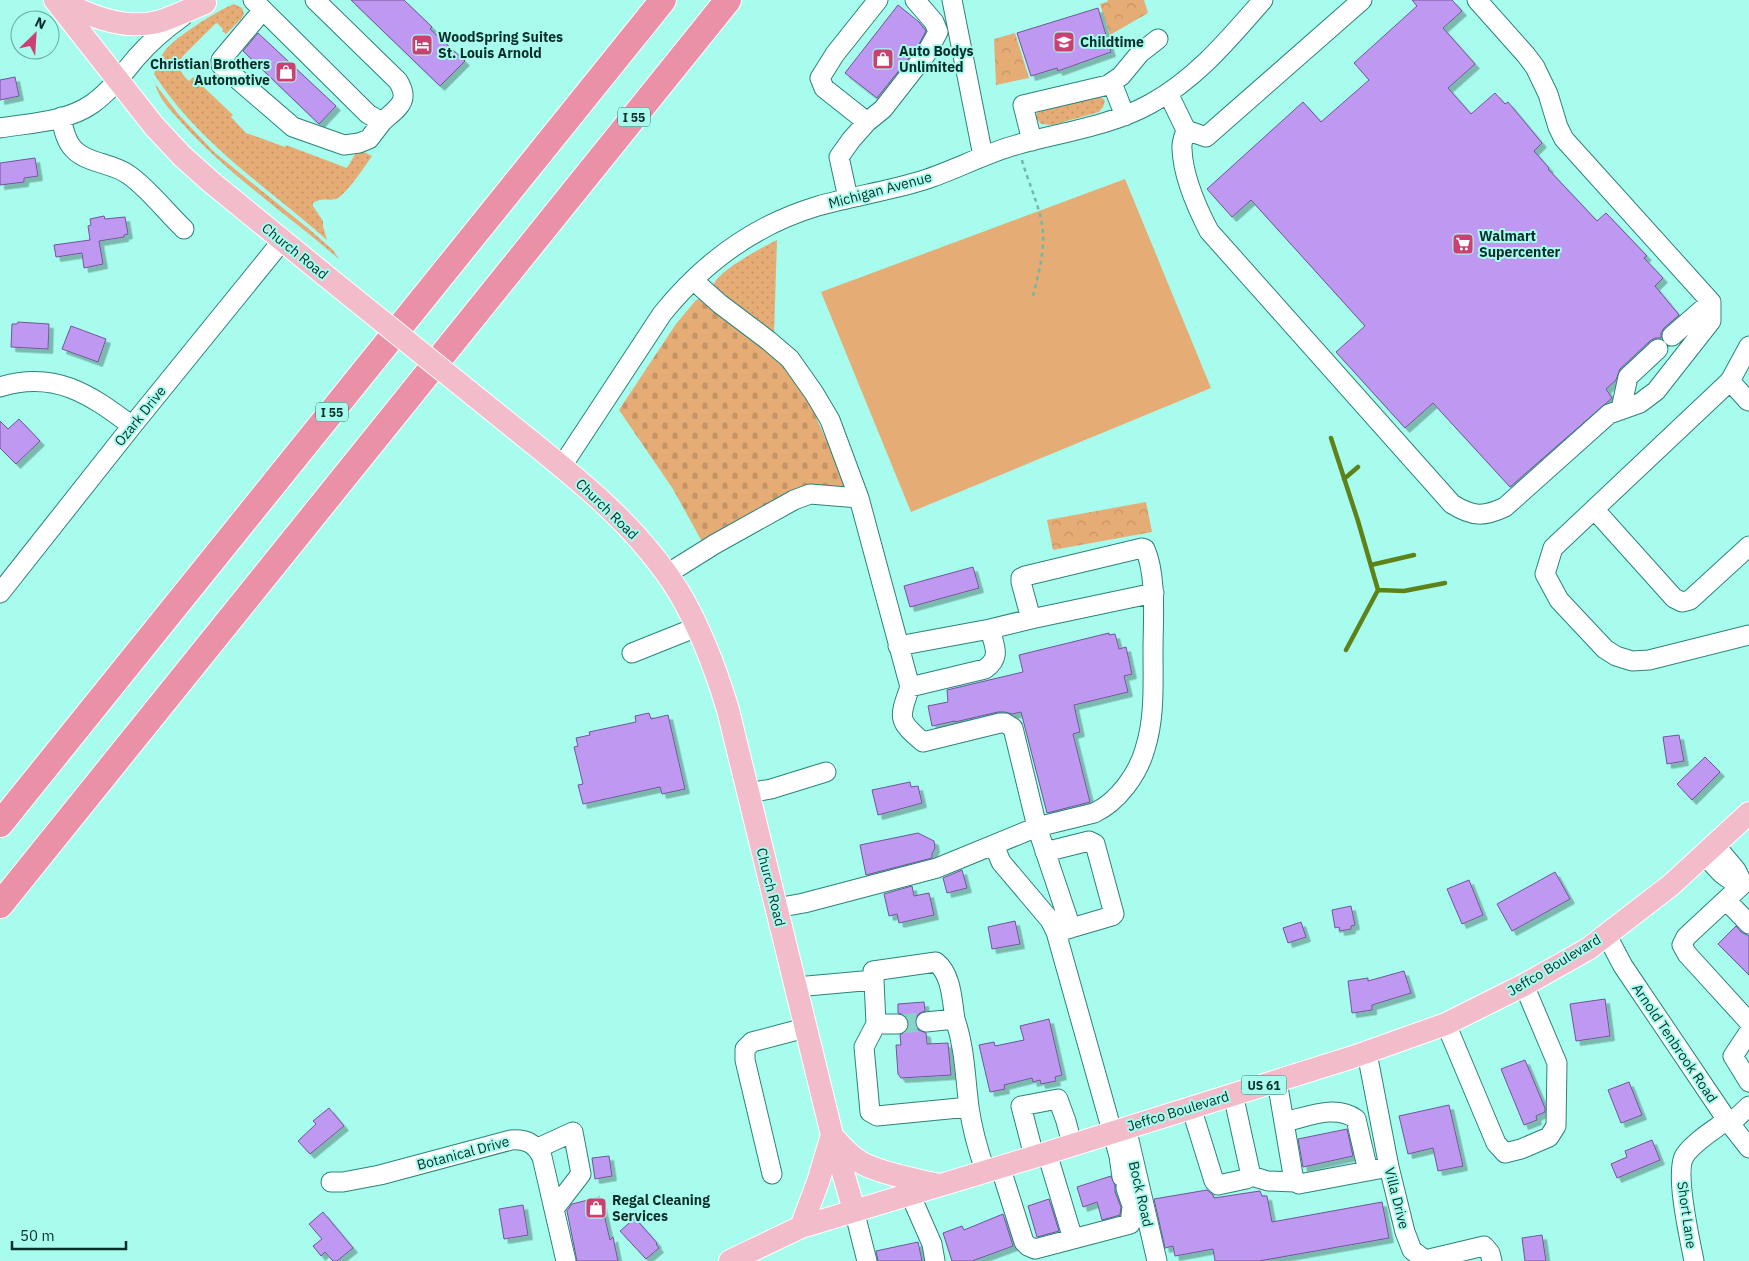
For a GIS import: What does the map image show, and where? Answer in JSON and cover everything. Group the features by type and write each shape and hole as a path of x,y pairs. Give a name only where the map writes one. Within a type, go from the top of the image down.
{"highway":[{"name":"I 55","path":"0,824 663,0"},
{"name":"I 55","path":"0,905 728,0"}],"main road":[{"name":"Church Road","path":"55,0 154,126 182,156 282,241 562,466 630,529 679,592 698,627 720,685 832,1135 854,1210"},
{"path":"60,0 109,21 128,24 160,21 207,2"},
{"name":"Jeffco Boulevard","path":"730,1261 801,1227 940,1186 1277,1081 1446,1024 1524,985 1588,949 1671,885 1749,813"},
{"path":"832,1135 848,1153 875,1170 940,1186"},
{"path":"801,1227 818,1182 832,1135"}],"street":[{"path":"315,0 398,81 404,91 403,101 369,138 359,143 344,146 294,127 221,65 221,60 258,5 368,114 382,122"},
{"path":"867,122 824,88 820,78 835,54 878,0"},
{"path":"848,198 839,157 867,122 883,109 926,54 938,32 934,22 916,0"},
{"path":"952,0 983,156"},
{"name":"Michigan Avenue","path":"562,466 662,314 693,280 724,252 774,223 818,206 925,179 983,156 1025,143 1079,131 1125,116 1147,106 1168,93 1215,55 1263,0"},
{"path":"1186,130 1206,137 1362,0"},
{"path":"1168,93 1186,130 1181,147 1187,176 1197,206 1209,231 1452,504 1464,511 1477,515 1491,513 1506,507 1609,414 1640,403 1656,391 1711,321 1711,302 1564,139 1558,127 1548,94 1536,68 1477,0"},
{"path":"0,128 61,117 91,105 118,80 138,56 163,31 207,2"},
{"path":"1025,143 1023,106 1108,85 1121,76 1140,53 1158,39"},
{"path":"1112,83 1125,116"},
{"path":"61,117 67,138 75,150 89,158 114,166 129,174 184,229"},
{"name":"Ozark Drive","path":"0,593 282,241"},
{"path":"693,280 720,304 790,359 830,420 859,498 910,687 902,711 905,727 923,742 1000,723 1005,723 1013,728 1064,930 1119,1129 1124,1183 1132,1206 1130,1224 1036,1249 1028,1246 1024,1242 993,1168 977,1146 969,1107 962,1039 955,1020 948,981 942,967 936,962 873,970 876,1024 864,1047 870,1112 877,1116 969,1107"},
{"path":"1672,336 1711,302"},
{"path":"1749,346 1730,381 1553,548 1545,574 1559,600 1605,649 1616,656 1632,660 1649,660 1749,635"},
{"path":"1621,409 1628,378 1658,350"},
{"path":"0,387 28,381 52,382 69,386 103,404 132,426"},
{"path":"1730,381 1749,406"},
{"path":"666,574 794,500 810,494 859,498"},
{"path":"1594,509 1674,598 1682,602 1690,600 1749,546"},
{"path":"776,908 804,903 937,868 1037,827 1094,813 1102,809 1118,795 1136,770 1145,750 1152,698 1154,593 1145,549 1142,548 1024,576 1021,582 1031,619"},
{"path":"898,646 990,629 1154,593"},
{"path":"632,653 698,627"},
{"path":"910,687 985,669 993,663 996,654 990,629"},
{"path":"748,793 772,789 826,772"},
{"path":"1045,852 1089,841 1095,844 1114,914 1064,930"},
{"path":"994,845 1001,862 1050,920 1064,930"},
{"path":"1710,850 1736,870 1746,883 1686,936 1682,945 1687,954 1749,1022"},
{"path":"1726,900 1749,924"},
{"name":"Arnold Tenbrook Road","path":"1606,934 1623,966 1728,1122 1749,1148"},
{"path":"796,987 874,980"},
{"path":"1446,1024 1496,1143 1504,1153 1521,1149 1549,1137 1556,1126 1557,1062 1524,985"},
{"path":"926,1022 955,1020"},
{"path":"876,1024 898,1024"},
{"path":"772,1174 745,1060 745,1050 752,1042 805,1028"},
{"path":"1749,1032 1733,1056 1749,1082"},
{"name":"Villa Drive","path":"1367,1052 1389,1167 1405,1232 1412,1250 1425,1260 1484,1246 1490,1254 1492,1261"},
{"path":"1277,1081 1293,1175 1296,1182"},
{"path":"1233,1094 1251,1176"},
{"path":"1072,1144 1058,1099 1021,1106 1073,1239"},
{"name":"Short Lane","path":"1694,1261 1680,1166 1685,1155 1696,1144 1749,1106"},
{"path":"1191,1107 1214,1181 1218,1185 1246,1179 1251,1176 1268,1181 1296,1182 1299,1184 1389,1167"},
{"path":"1284,1122 1332,1110 1348,1113 1356,1119 1368,1171"},
{"name":"Bock Road","path":"1119,1129 1157,1261"},
{"path":"554,1209 581,1174 573,1132 538,1148 542,1157 554,1209 566,1261"},
{"name":"Botanical Drive","path":"331,1182 343,1182 380,1175 511,1140 521,1139 530,1142 538,1148"},
{"path":"910,1194 932,1244 935,1261"},
{"path":"854,1210 866,1261"}],"path":[{"path":"1025,143 1042,224 1044,243 1032,300"}],"green space":[{"path":"1108,0 1144,0 1148,13 1110,35 1100,4"},
{"path":"234,4 242,8 244,14 241,19 226,34 217,23 214,25 182,57 181,70 189,81 193,77 233,115 231,117 246,133 285,147 286,145 347,168 358,149 372,156 340,197 333,200 319,200 313,203 323,221 327,240 234,163 213,143 172,99 154,74 159,60 169,46 207,18"},
{"path":"1015,33 1029,78 996,85 994,39"},
{"path":"155,84 179,115 214,152 310,230 333,250 339,259 257,193 199,141 162,100"},
{"path":"1101,96 1105,101 1099,112 1052,125 1041,124 1036,118 1036,114 1039,112"},
{"path":"1125,179 1211,388 911,512 821,292"},
{"path":"777,240 774,335 716,290 713,285 724,272"},
{"path":"699,299 782,361 807,397 843,479 845,491 825,491 705,547 673,489 619,410 676,324 696,300"},
{"path":"1146,502 1152,532 1053,550 1047,520"}],"building":[{"name":"WoodSpring Suites St. Louis Arnold","path":"351,0 404,0 432,27 430,29 465,61 440,86"},
{"name":"Walmart Supercenter","path":"1412,0 1452,0 1462,11 1443,28 1475,64 1448,88 1471,114 1495,93 1505,104 1508,102 1542,143 1534,151 1548,169 1597,221 1606,213 1647,256 1644,258 1663,278 1655,286 1679,315 1664,328 1661,338 1655,338 1650,341 1620,369 1616,380 1606,389 1612,398 1510,487 1433,403 1405,428 1336,352 1365,326 1251,200 1232,217 1207,189 1303,102 1321,122 1369,80 1354,63 1417,6"},
{"name":"Auto Bodys Unlimited","path":"898,5 919,22 926,31 917,48 877,98 845,73"},
{"name":"Childtime","path":"1098,8 1111,52 1058,71 1057,68 1031,76 1017,33"},
{"path":"258,33 336,106 319,124 243,51"},
{"path":"15,77 19,96 0,100 0,80"},
{"path":"35,158 38,176 24,178 24,182 0,185 0,163"},
{"path":"104,216 105,219 125,217 128,234 124,235 124,237 99,241 103,264 84,268 82,253 56,257 54,245 90,240 88,226 91,225 90,219"},
{"path":"18,322 49,324 48,349 11,347 12,324 17,324"},
{"path":"71,326 106,339 98,362 62,349"},
{"path":"19,419 40,441 16,464 0,448 0,421 8,429"},
{"path":"973,567 979,588 910,607 904,586"},
{"path":"1109,633 1109,635 1115,634 1119,649 1126,647 1132,674 1124,676 1128,692 1074,705 1080,732 1073,734 1090,802 1047,813 1021,712 1012,714 998,712 932,726 928,706 948,702 947,690 1023,672 1019,655"},
{"path":"649,713 651,719 668,715 685,789 662,794 660,787 583,804 578,785 583,784 574,747 578,746 576,738 590,735 589,732 636,722 635,716"},
{"path":"1679,735 1684,761 1667,764 1663,737"},
{"path":"1705,757 1720,772 1692,800 1677,784"},
{"path":"910,782 911,787 918,786 922,803 878,815 872,790"},
{"path":"918,833 934,841 935,848 932,858 866,875 860,845"},
{"path":"962,870 967,888 947,893 943,878"},
{"path":"1555,872 1570,899 1512,931 1497,904"},
{"path":"1469,880 1483,915 1462,924 1447,889"},
{"path":"912,886 914,896 929,893 934,915 899,923 897,914 889,916 884,894"},
{"path":"1351,906 1355,925 1351,926 1351,929 1340,931 1339,927 1335,928 1332,910"},
{"path":"1015,921 1020,944 992,949 988,927"},
{"path":"1301,922 1306,937 1288,943 1283,928"},
{"path":"1736,926 1741,932 1749,936 1749,975 1718,944"},
{"path":"1404,971 1411,993 1372,1005 1372,1010 1352,1013 1348,981 1368,978 1368,981"},
{"path":"1605,999 1610,1036 1576,1041 1570,1004"},
{"path":"924,1002 925,1011 916,1017 915,1024 917,1029 926,1033 927,1044 948,1043 951,1075 901,1078 898,1074 896,1045 901,1045 900,1035 907,1030 909,1024 904,1015 898,1013 898,1004"},
{"path":"1049,1019 1062,1075 1055,1077 1056,1081 1041,1084 1040,1080 1033,1082 1032,1078 1004,1085 1005,1089 990,1092 979,1045 994,1042 995,1046 1024,1040 1020,1026"},
{"path":"1525,1060 1545,1112 1536,1116 1537,1120 1524,1125 1501,1069"},
{"path":"1629,1082 1642,1115 1621,1123 1608,1090"},
{"path":"1449,1105 1463,1166 1438,1171 1433,1148 1408,1154 1399,1116"},
{"path":"329,1108 344,1126 310,1154 298,1141 316,1124 313,1121"},
{"path":"1347,1129 1353,1156 1303,1167 1298,1139"},
{"path":"1652,1140 1660,1160 1617,1178 1611,1164 1627,1157 1625,1151"},
{"path":"609,1156 612,1176 595,1179 592,1158"},
{"path":"1111,1176 1121,1207 1120,1215 1102,1220 1097,1202 1083,1207 1077,1187"},
{"path":"1207,1190 1214,1198 1260,1191 1262,1196 1267,1196 1272,1222 1382,1202 1389,1238 1259,1261 1215,1261 1213,1249 1175,1256 1173,1246 1165,1248 1154,1199"},
{"path":"600,1197 610,1240 613,1237 618,1261 577,1261 567,1211 572,1204"},
{"path":"1049,1199 1059,1231 1037,1237 1028,1206"},
{"path":"523,1205 528,1235 504,1239 499,1209"},
{"path":"323,1212 353,1248 337,1261 333,1261 325,1252 321,1256 313,1246 322,1239 309,1224"},
{"path":"1003,1214 1013,1246 972,1261 952,1261 943,1233 962,1226 964,1230"},
{"path":"635,1218 657,1243 659,1248 646,1259 620,1231"},
{"path":"1542,1235 1546,1261 1525,1261 1522,1238"},
{"path":"918,1242 922,1261 878,1261 876,1251"}],"waterway":[{"path":"1331,438 1378,590 1346,650"},
{"path":"1344,479 1358,467"},
{"path":"1371,565 1414,555"},
{"path":"1378,590 1404,591 1445,583"}],"tunnel":[{"path":"898,1024 926,1022"}],"place":[{"name":"Childtime","path":"1064,42"},
{"name":"WoodSpring Suites St. Louis Arnold","path":"422,45"},
{"name":"Auto Bodys Unlimited","path":"883,59"},
{"name":"Christian Brothers Automotive","path":"286,72"},
{"name":"Walmart Supercenter","path":"1463,244"},
{"name":"Regal Cleaning Services","path":"596,1208"}]}
